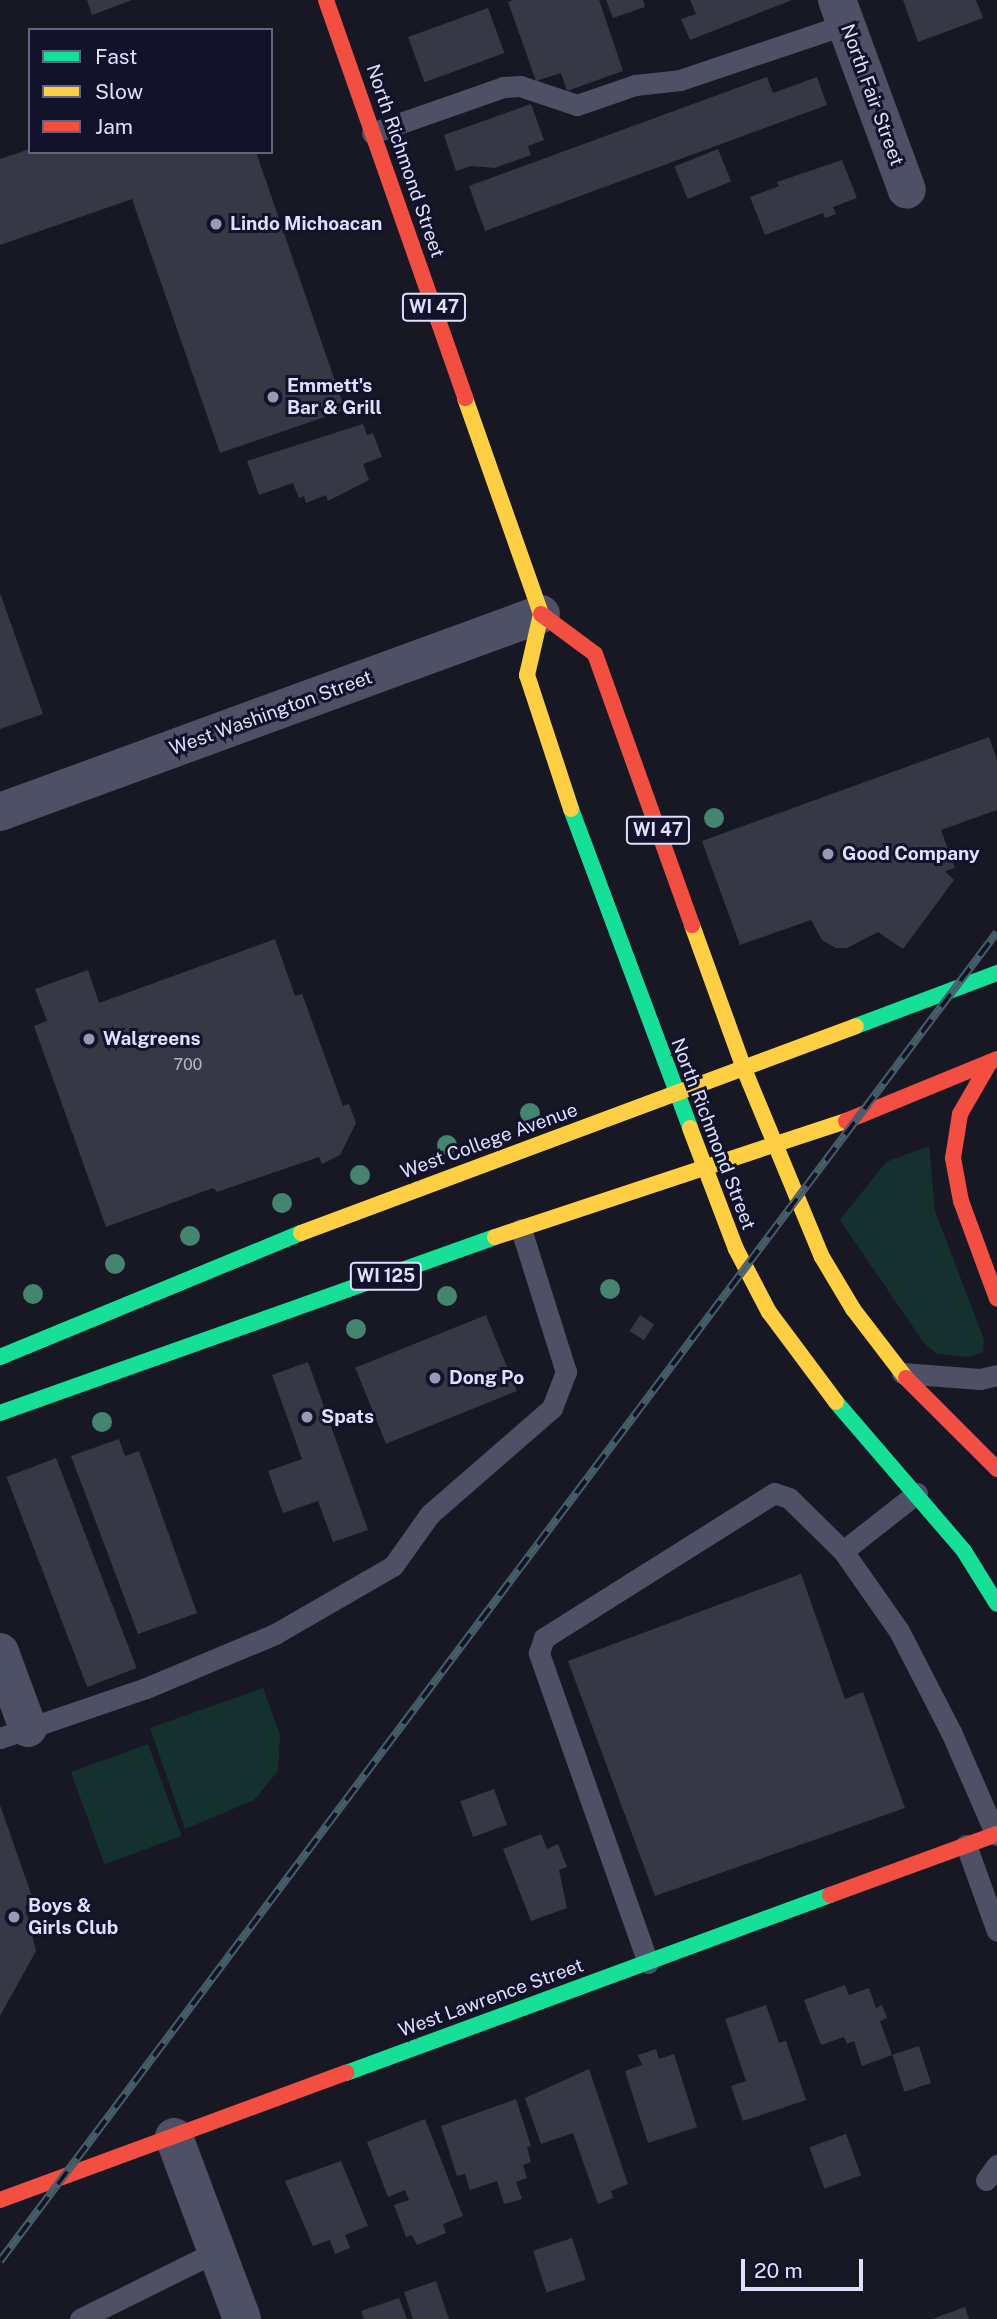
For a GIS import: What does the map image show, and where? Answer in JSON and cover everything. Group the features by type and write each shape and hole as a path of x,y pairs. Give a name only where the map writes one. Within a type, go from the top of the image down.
{"main road":[{"name":"North Richmond Street","path":"326,0 541,614 527,675 590,867 675,1096 736,1249 769,1312 824,1388 964,1551 997,1604"},
{"name":"WI 47","path":"541,614 595,654 744,1069 822,1257 853,1309 901,1373 997,1469"},
{"name":"West College Avenue","path":"0,1357 233,1258 675,1096 997,973"},
{"path":"774,1143 854,1118 993,1061"},
{"path":"993,1061 960,1114 953,1158 961,1201 997,1299"},
{"name":"WI 125","path":"0,1413 521,1229 774,1143"},
{"name":"West Lawrence Street","path":"0,2200 996,1834"}],"street":[{"name":"North Fair Street","path":"841,12 908,190"},
{"name":"West Washington Street","path":"0,812 541,614"},
{"path":"0,1652 14,1733"},
{"path":"174,2137 242,2319"}],"lane":[{"path":"372,133 503,87 520,86 577,105 635,85 680,80 841,12"},
{"path":"14,1733 146,1688 275,1634 393,1566 430,1514 552,1408 566,1373 521,1229"},
{"path":"901,1373 980,1379 997,1375"},
{"path":"648,1963 539,1653 544,1638 554,1628 774,1493 789,1498 844,1551 899,1631 951,1732 996,1834"},
{"path":"844,1551 916,1493"},
{"path":"966,1845 997,1931"},
{"path":"80,2319 217,2250"}],"green space":[{"path":"929,1146 935,1211 984,1340 983,1352 969,1357 937,1354 924,1343 840,1220 886,1162"},
{"path":"263,1688 280,1735 278,1771 254,1800 185,1829 150,1728"},
{"path":"148,1744 182,1836 104,1864 71,1772"}],"building":[{"path":"87,0 132,0 92,15"},
{"path":"599,0 623,71 567,91 561,73 536,81 508,2"},
{"path":"606,0 643,0 645,7 613,18"},
{"path":"690,0 792,0 690,40 681,19 696,14"},
{"path":"903,0 976,0 983,18 918,42"},
{"path":"488,8 504,53 425,82 408,37"},
{"path":"767,77 773,93 817,77 827,105 485,231 469,186"},
{"path":"531,104 544,140 528,146 531,155 495,168 471,166 456,171 444,135"},
{"path":"718,149 731,181 688,199 674,167"},
{"path":"28,150 28,154 257,154 345,410 220,453 132,199 0,245 0,159"},
{"path":"842,160 857,198 833,207 836,214 825,218 823,213 765,235 750,197 779,186 777,182"},
{"path":"363,424 367,435 373,433 382,457 363,464 369,480 328,501 326,495 306,503 304,496 299,498 293,483 259,495 247,461"},
{"path":"0,593 43,714 0,729"},
{"name":"Good Company","path":"989,737 997,760 997,810 941,830 955,868 945,871 954,880 903,949 878,932 847,948 836,948 822,940 811,920 740,945 702,841"},
{"name":"Walgreens","path":"275,939 295,996 302,994 343,1106 349,1104 356,1123 340,1155 322,1164 319,1157 217,1192 213,1188 106,1227 34,1026 47,1021 35,989 88,970 99,1003"},
{"name":"Dong Po","path":"486,1315 517,1391 386,1444 355,1368"},
{"path":"640,1315 654,1324 644,1340 630,1331"},
{"name":"Spats","path":"308,1362 368,1530 333,1542 318,1501 283,1513 268,1471 302,1459 272,1375"},
{"path":"119,1439 125,1456 139,1451 197,1613 138,1634 71,1456"},
{"path":"56,1458 137,1668 87,1687 7,1477"},
{"path":"801,1574 845,1699 863,1692 905,1808 655,1896 568,1661"},
{"path":"494,1789 507,1825 473,1837 460,1801"},
{"name":"Boys & Girls Club","path":"0,1805 34,1902 25,1906 36,1951 0,2016"},
{"path":"541,1834 547,1849 558,1844 567,1867 559,1870 567,1908 531,1921 503,1849"},
{"path":"845,1985 849,1995 869,1988 876,2008 882,2005 887,2018 880,2021 892,2055 862,2066 854,2041 847,2044 844,2037 821,2045 804,2000"},
{"path":"766,2005 779,2043 786,2041 806,2100 743,2121 731,2086 746,2081 725,2019"},
{"path":"919,2046 931,2083 904,2092 892,2055"},
{"path":"656,2049 659,2059 674,2054 697,2127 648,2143 625,2071 642,2065 638,2055"},
{"path":"589,2069 628,2184 611,2191 613,2198 598,2204 573,2133 541,2144 525,2098"},
{"path":"516,2099 531,2146 527,2147 531,2162 523,2165 527,2178 516,2182 522,2199 504,2204 497,2181 470,2190 465,2174 457,2176 441,2126"},
{"path":"425,2119 463,2216 443,2224 446,2233 417,2245 412,2235 406,2237 394,2205 409,2200 405,2190 388,2197 367,2142"},
{"path":"846,2134 861,2175 824,2189 809,2147"},
{"path":"341,2161 368,2226 345,2235 350,2248 335,2254 330,2240 313,2246 285,2181"},
{"path":"572,2238 586,2280 547,2293 533,2251"},
{"path":"436,2281 449,2319 413,2319 404,2292"},
{"path":"399,2298 407,2319 364,2319 361,2311"},
{"path":"965,2307 969,2319 932,2319"}],"railway":[{"path":"0,2261 997,932"}],"traffic: fast":[{"path":"571,809 690,1128"},
{"path":"856,1026 997,973"},
{"path":"0,1357 301,1233"},
{"path":"0,1413 495,1237"},
{"path":"836,1402 964,1551 997,1604"},
{"path":"346,2073 830,1895"}],"traffic: slow":[{"path":"465,398 541,614 527,675 571,809"},
{"path":"692,925 744,1069 822,1257 853,1309 906,1378"},
{"path":"301,1233 856,1026"},
{"path":"495,1237 846,1121"},
{"path":"690,1128 736,1249 769,1312 836,1402"}],"traffic: jam":[{"path":"326,0 465,398"},
{"path":"541,614 595,654 692,925"},
{"path":"846,1121 997,1059"},
{"path":"990,1062 960,1114 953,1158 961,1201 997,1299"},
{"path":"906,1378 997,1469"},
{"path":"830,1895 997,1834"},
{"path":"0,2200 346,2073"}],"place":[{"name":"Lindo Michoacan","path":"216,224"},
{"name":"Emmett's Bar & Grill","path":"273,397"},
{"name":"Good Company","path":"828,854"},
{"name":"Walgreens","path":"89,1039"},
{"name":"Dong Po","path":"435,1378"},
{"name":"Spats","path":"307,1417"},
{"name":"Boys & Girls Club","path":"14,1917"}]}
